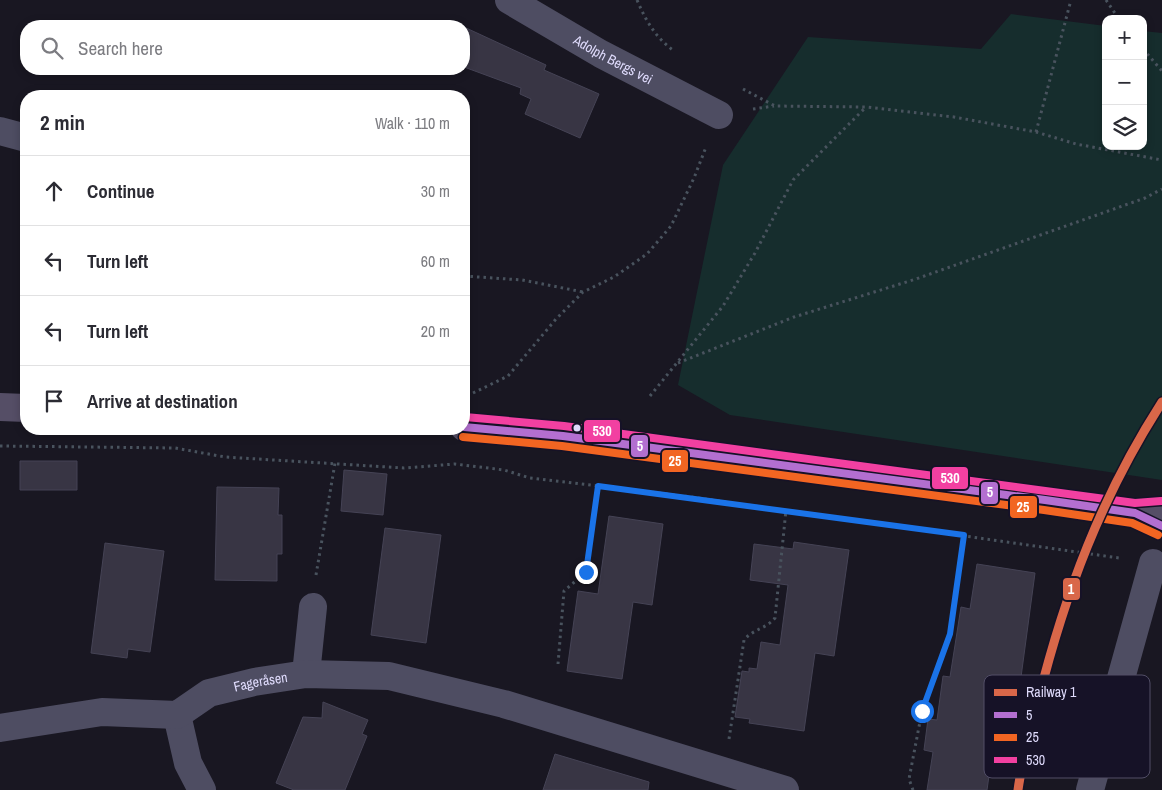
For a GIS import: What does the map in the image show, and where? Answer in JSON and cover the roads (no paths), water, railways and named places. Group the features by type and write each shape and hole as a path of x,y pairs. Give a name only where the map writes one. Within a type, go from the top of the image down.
{"main road":[{"path":"0,407 20,408"},
{"path":"470,428 572,438 1134,513 1162,511"},
{"path":"1134,513 1162,526"}],"street":[{"name":"Adolph Bergs vei","path":"509,0 601,54 719,115"},
{"path":"1122,675 1153,563"},
{"path":"306,674 313,607"},
{"name":"Fageråsen","path":"177,715 209,694 254,682 306,674 389,676 494,701 784,790"},
{"path":"0,728 102,712 177,715 188,763 202,790"}],"rail line":[{"name":"1","path":"1045,675 1060,622 1087,547 1121,474 1162,402"},
{"name":"1","path":"1018,790 1020,778"}]}
